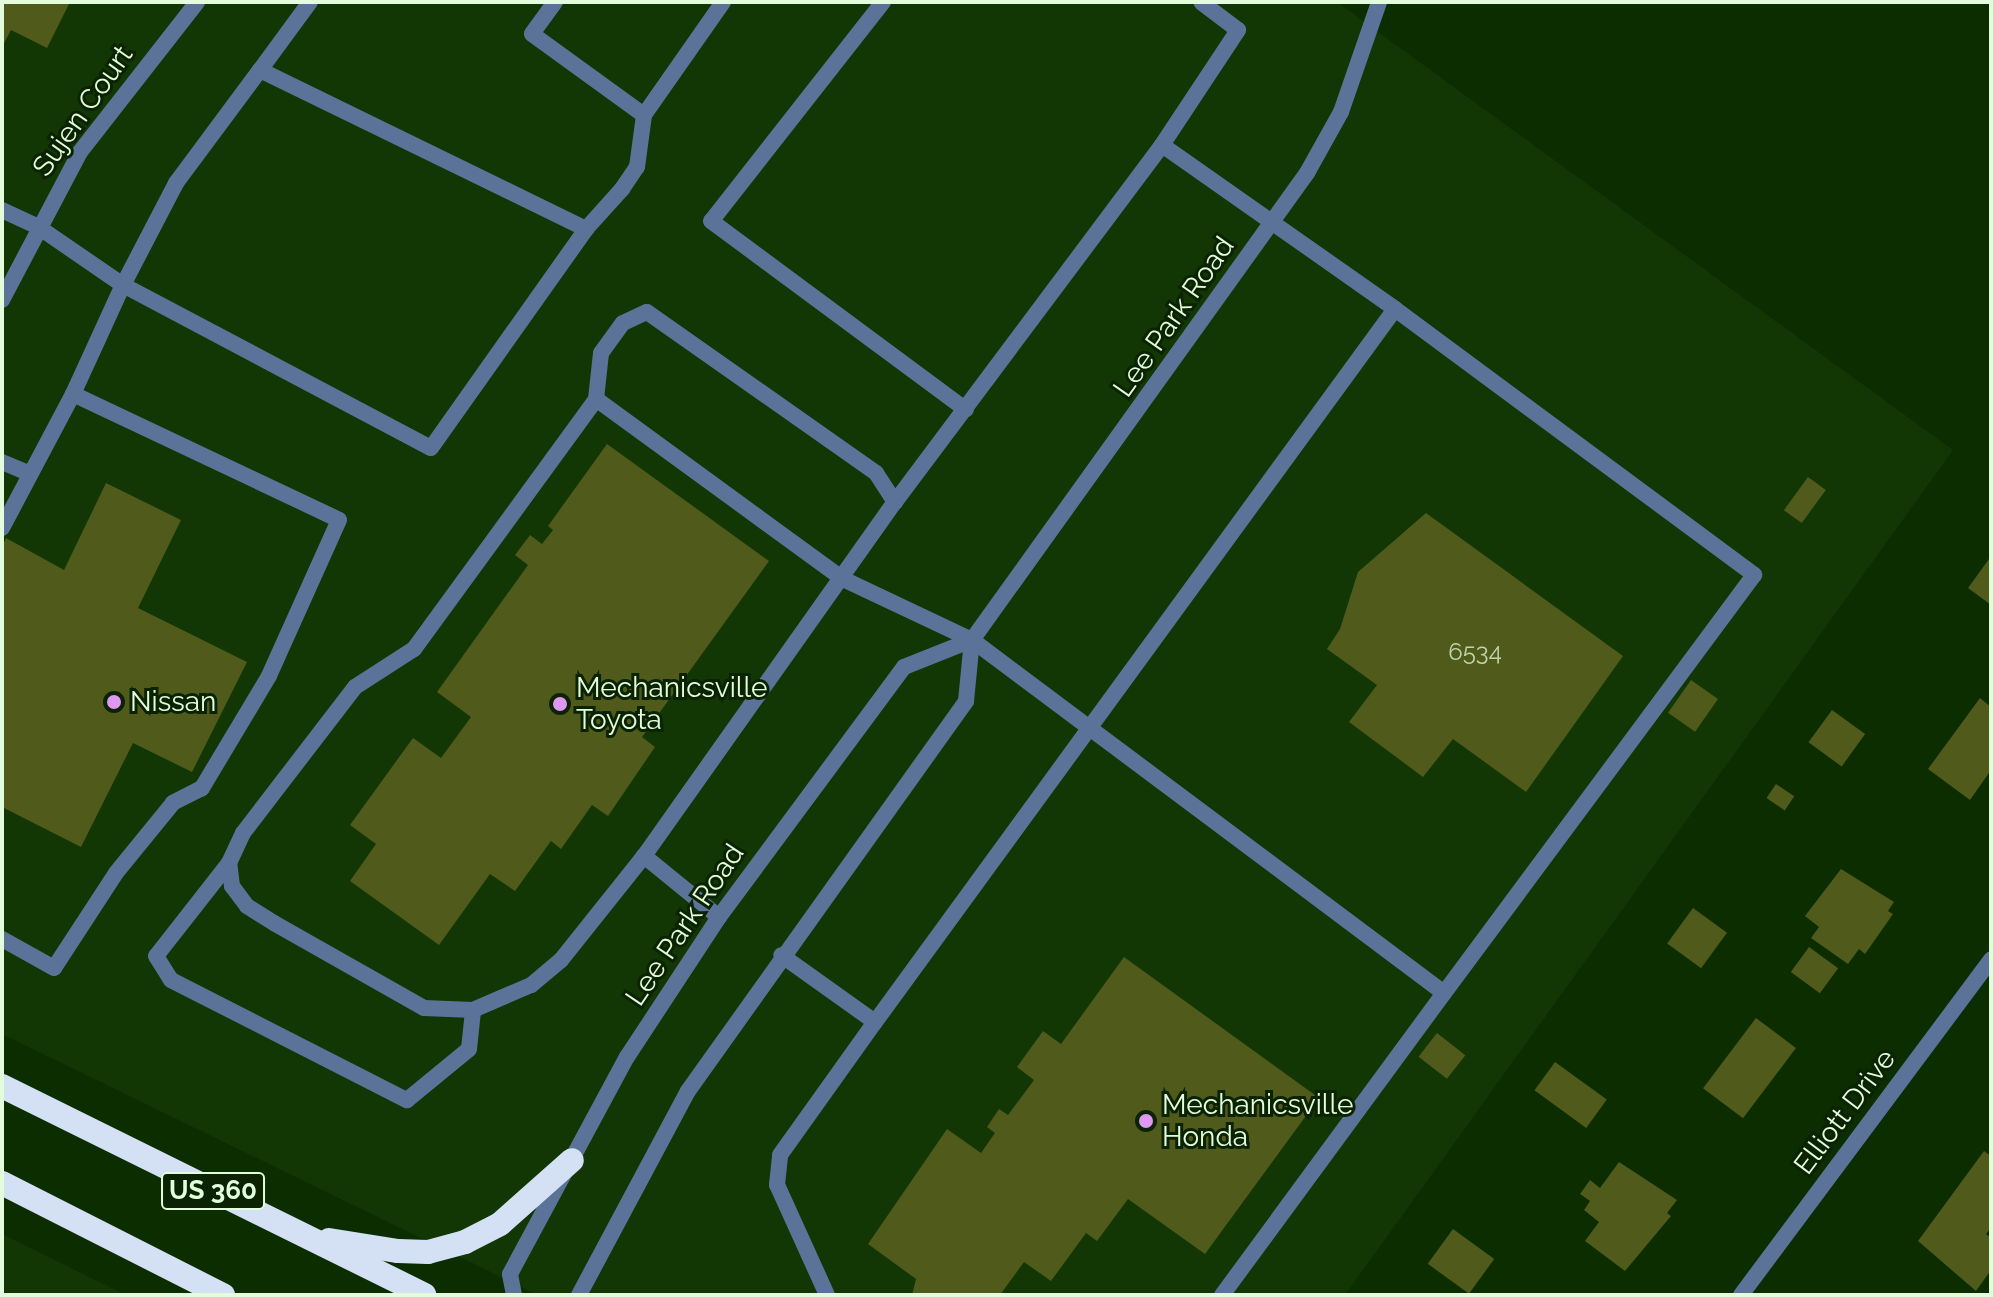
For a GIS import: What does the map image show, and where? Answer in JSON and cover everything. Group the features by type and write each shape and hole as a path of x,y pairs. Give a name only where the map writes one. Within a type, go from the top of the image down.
{"highway":[{"name":"US 360","path":"2,1086 424,1295"},
{"path":"303,1235 398,1251 428,1252 465,1242 500,1224 572,1160"},
{"path":"2,1183 221,1295"}],"street":[{"name":"Sujen Court","path":"2,300 37,226 112,106 197,2"},
{"path":"2,528 73,394 123,285 176,183 310,2"},
{"path":"555,2 532,34 644,115"},
{"path":"2,210 37,226 123,285 431,448 586,229 637,167 644,115 723,2"},
{"path":"883,2 711,221 966,410"},
{"path":"229,863 232,886 247,906 424,1008 473,1010 531,985 561,960 644,856 895,502 1162,145 1238,30 1201,2"},
{"name":"Lee Park Road","path":"514,1295 510,1274 627,1057 719,917 904,667 972,640 1273,221 1341,112 1379,2"},
{"path":"260,70 586,229"},
{"path":"1162,145 1395,309 1754,575 1222,1295"},
{"path":"827,1295 777,1185 780,1155 1395,309"},
{"path":"473,1010 469,1049 407,1100 171,980 156,956 229,863 243,833 355,687 414,649 596,399 601,353 623,323 647,312 876,473 895,502"},
{"path":"2,939 54,968 116,873 173,803 202,788 269,676 339,520 73,394"},
{"path":"596,399 843,579 972,640 1444,993"},
{"path":"2,462 30,474"},
{"path":"579,1295 688,1091 781,955 966,701 972,640"},
{"path":"644,856 719,917"},
{"path":"781,955 875,1022"},
{"name":"Elliott Drive","path":"1741,1295 1991,959"}],"shaded area":[{"path":"2,2 1337,2 1953,450 1345,1295 538,1295 2,1034"},
{"path":"2,1234 126,1295 2,1295"}],"building":[{"path":"2,2 70,2 47,48 11,30 2,47"},
{"name":"Mechanicsville Toyota","path":"607,444 769,561 642,737 655,747 608,816 592,805 561,849 551,841 515,891 490,874 439,945 350,881 376,844 350,825 413,738 441,758 471,717 437,692 528,565 515,555 530,535 542,544 553,530 548,526"},
{"path":"1808,477 1826,490 1802,523 1784,510"},
{"name":"Nissan","path":"106,483 181,520 138,608 247,662 192,772 133,743 81,847 2,807 2,547 6,538 64,570"},
{"path":"1426,513 1623,656 1526,792 1453,739 1423,777 1349,722 1377,685 1327,649 1340,629 1358,572"},
{"path":"1991,560 1991,605 1968,588"},
{"path":"1691,680 1718,699 1695,732 1668,713"},
{"path":"1980,698 1991,707 1991,770 1970,800 1928,769"},
{"path":"1832,710 1865,734 1842,766 1808,742"},
{"path":"1776,784 1794,796 1785,810 1766,798"},
{"path":"1841,869 1894,902 1888,911 1893,914 1865,954 1859,949 1848,964 1811,938 1819,927 1805,916"},
{"path":"1693,908 1727,933 1701,968 1667,944"},
{"path":"1809,947 1838,968 1820,993 1791,972"},
{"name":"Mechanicsville Honda","path":"1124,957 1319,1098 1205,1254 1128,1199 1097,1241 1086,1233 1051,1281 1024,1262 1000,1295 912,1295 916,1279 868,1244 947,1129 981,1153 995,1133 987,1127 999,1109 1008,1115 1034,1080 1017,1067 1043,1031 1061,1044"},
{"path":"1756,1018 1796,1048 1743,1118 1703,1088"},
{"path":"1437,1033 1465,1055 1447,1079 1419,1057"},
{"path":"1555,1062 1607,1100 1586,1128 1534,1090"},
{"path":"1984,1151 1991,1156 1991,1228 1986,1234 1991,1238 1991,1270 1976,1291 1918,1241"},
{"path":"1619,1162 1677,1200 1667,1213 1671,1216 1625,1271 1585,1241 1599,1222 1584,1210 1590,1201 1580,1194 1590,1180 1600,1188"},
{"path":"1453,1229 1494,1259 1469,1294 1428,1264"}],"place":[{"name":"Nissan","path":"114,702"},
{"name":"Mechanicsville Toyota","path":"560,704"},
{"name":"Mechanicsville Honda","path":"1146,1121"}]}
